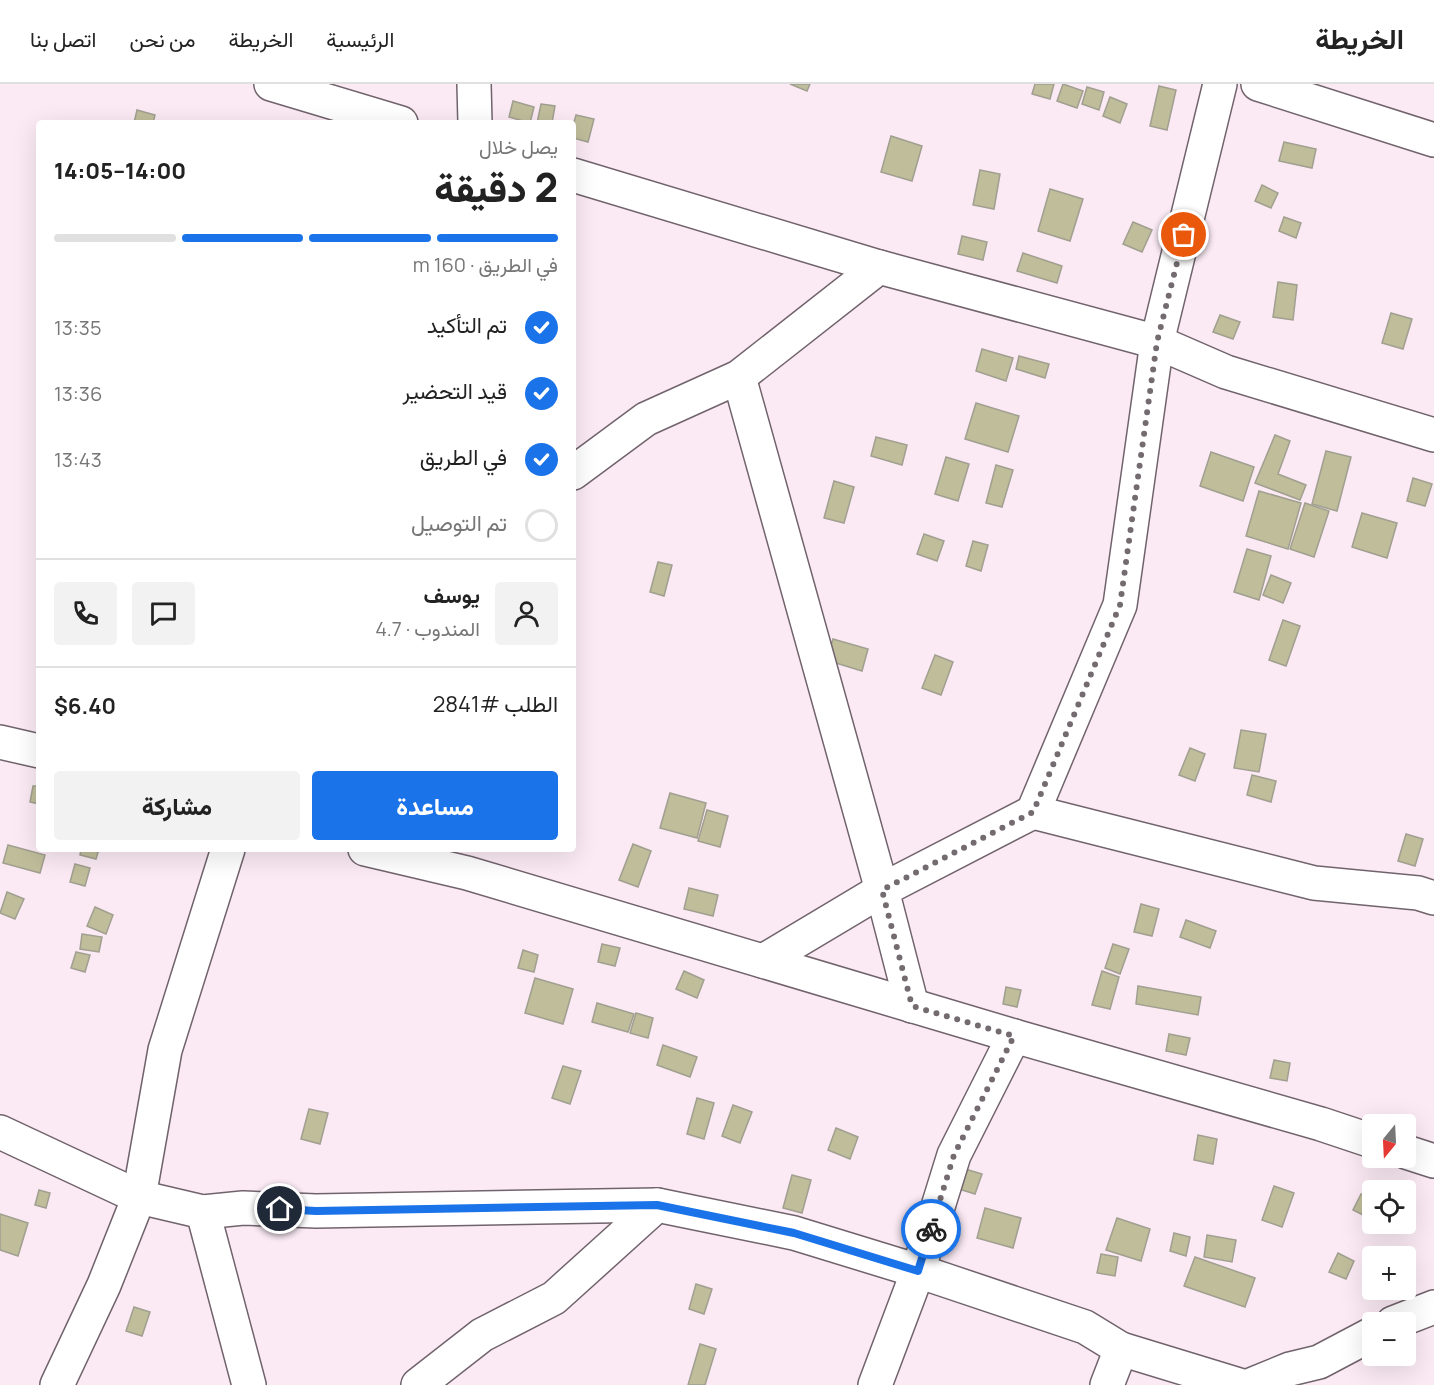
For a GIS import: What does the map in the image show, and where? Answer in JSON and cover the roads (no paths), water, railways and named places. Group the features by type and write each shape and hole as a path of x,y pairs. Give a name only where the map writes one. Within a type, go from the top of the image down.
{"street":[{"path":"271,84 391,120"},
{"path":"474,84 475,120"},
{"path":"763,961 882,890 1033,812 1120,605 1157,342 1220,84"},
{"path":"1258,84 1434,140"},
{"path":"576,176 879,267 1157,342 1226,372 1434,435"},
{"path":"576,470 646,418 739,377 879,267"},
{"path":"739,377 882,890 912,1006"},
{"path":"0,742 36,751"},
{"path":"1033,812 1314,882 1418,893 1434,898"},
{"path":"57,1385 104,1286 139,1197 165,1050 227,852"},
{"path":"378,852 467,873 1014,1036 1310,1120 1362,1138"},
{"path":"875,1385 918,1271 954,1155 1014,1036"},
{"path":"0,1132 139,1197 203,1212 243,1208 316,1211 657,1205 794,1233 918,1271 1085,1327 1121,1349 1239,1385"},
{"path":"1416,1155 1434,1161"},
{"path":"418,1385 482,1335 554,1298 657,1205"},
{"path":"203,1212 249,1385"},
{"path":"1416,1313 1434,1306"},
{"path":"1251,1385 1290,1369 1319,1362 1362,1339"},
{"path":"1107,1385 1121,1349"}]}
